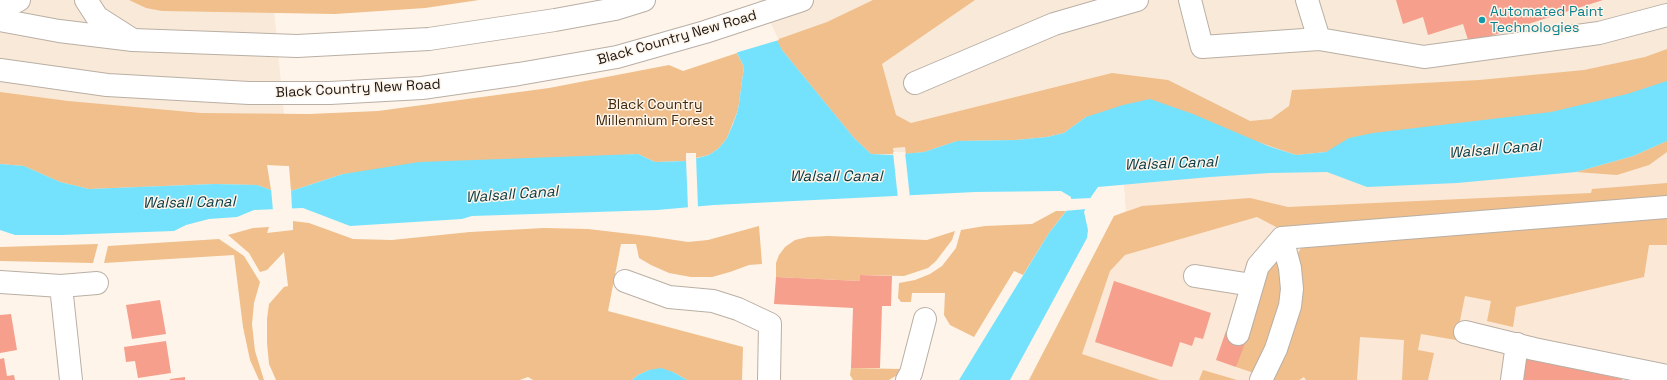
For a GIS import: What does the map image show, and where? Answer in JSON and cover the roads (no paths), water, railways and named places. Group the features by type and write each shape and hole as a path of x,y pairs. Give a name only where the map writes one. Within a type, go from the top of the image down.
{"main road":[{"path":"0,10 18,0"},
{"path":"86,0 97,17 133,40"},
{"path":"0,20 59,31 133,40 297,46 429,39 555,20 615,9 644,0"},
{"path":"915,83 1054,24 1137,0"},
{"path":"1190,0 1202,47 1319,39 1424,57 1598,33 1667,15"},
{"name":"Black Country New Road","path":"0,70 107,85 249,93 330,93 422,88 519,74 617,57 705,32 793,4"},
{"path":"1313,4 1319,39"},
{"path":"1238,334 1258,266 1282,238 1667,207"},
{"path":"1261,380 1276,348 1290,306 1292,289 1290,268 1282,238"},
{"path":"1195,276 1252,284"},
{"path":"625,281 669,296 713,301 738,309 770,324 769,380"},
{"path":"0,282 61,286 97,283"},
{"path":"61,286 71,380"},
{"path":"907,380 925,319"},
{"path":"1465,332 1667,376"},
{"path":"1512,380 1517,344"}],"water":[{"name":"Walsall Canal","path":"711,0 756,0 782,50 854,138 871,154 892,155 924,152 957,141 1016,140 1047,137 1064,133 1086,117 1123,105 1150,99 1193,114 1268,146 1296,155 1326,152 1349,138 1373,133 1551,112 1627,94 1667,81 1667,141 1633,156 1576,172 1457,183 1367,187 1327,172 1270,173 1098,187 1091,197 1084,212 1088,230 1087,238 1010,380 959,380 1049,233 1071,205 1071,197 1061,191 975,192 714,205 657,210 472,216 462,219 350,226 303,208 254,210 237,217 209,219 186,225 174,231 15,235 0,230 0,164 24,166 60,182 89,189 215,184 257,185 271,190 291,191 343,174 419,162 638,154 655,162 686,161 709,155 719,148 727,138 733,124 738,110 744,67"},
{"path":"661,368 673,372 687,380 632,380 638,375 649,370"}],"place":[{"name":"Automated Paint Technologies","path":"1482,20"}],"park label":[{"name":"Black Country Millennium Forest","path":"655,114"}]}
